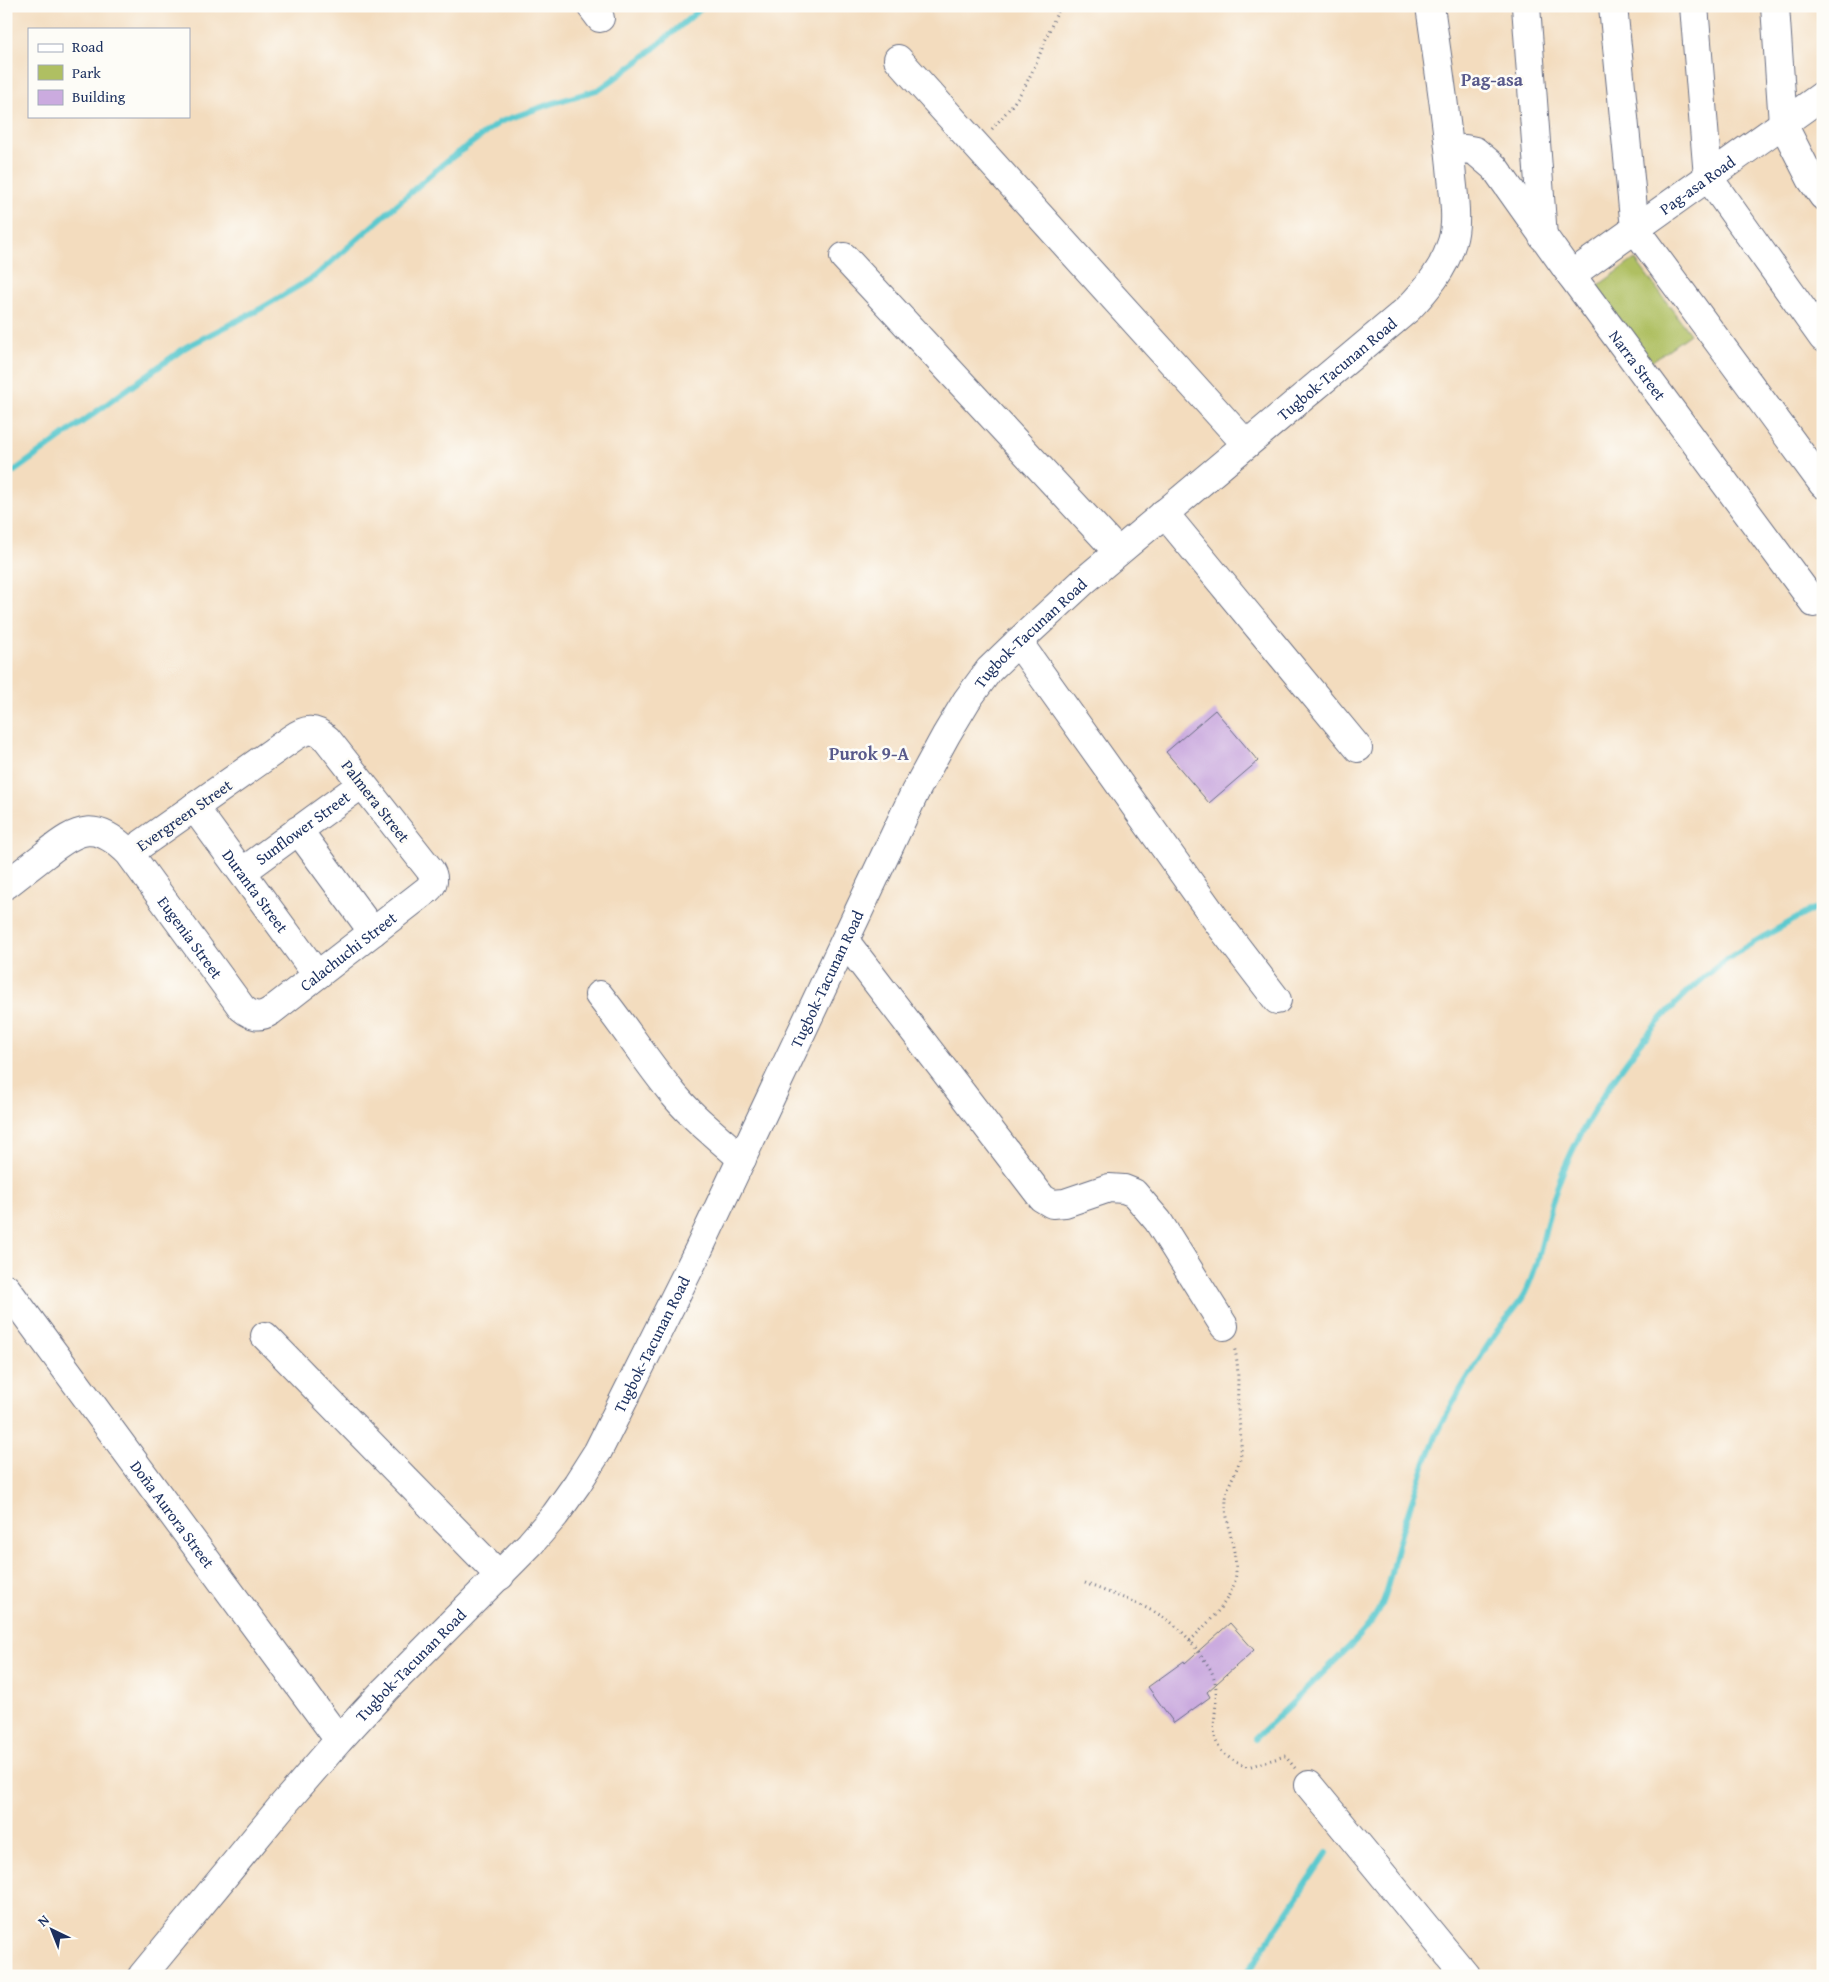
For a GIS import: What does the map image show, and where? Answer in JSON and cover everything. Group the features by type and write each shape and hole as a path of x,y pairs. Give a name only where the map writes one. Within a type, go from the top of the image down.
{"street":[{"name":"Tugbok-Tacunan Road","path":"142,1976 339,1740 385,1690 500,1576 555,1515 598,1451 698,1251 916,792 946,735 967,700 989,670 1164,512 1408,309 1440,271 1452,241 1455,210 1450,150 1430,6"},
{"path":"1526,6 1543,237"},
{"path":"1613,6 1635,229 1823,484"},
{"path":"1694,6 1708,177 1823,338"},
{"path":"1776,6 1783,124 1811,179 1823,196"},
{"path":"898,59 1246,444"},
{"name":"Pag-asa Road","path":"1571,275 1823,95"},
{"name":"Narra Street","path":"1450,150 1465,149 1475,151 1485,157 1504,180 1571,275 1818,600"},
{"path":"844,258 1118,552"},
{"path":"1164,512 1358,748"},
{"path":"1018,642 1222,928 1276,1000"},
{"name":"Palmera Street","path":"311,730 320,732 327,739 430,870 434,880"},
{"name":"Evergreen Street","path":"6,885 64,840 78,832 94,832 104,835 118,842 128,853 291,738 311,730"},
{"name":"Sunflower Street","path":"242,872 362,784"},
{"name":"Duranta Street","path":"194,807 318,975"},
{"path":"298,830 373,932"},
{"name":"Eugenia Street","path":"128,853 242,1008 249,1014 257,1016"},
{"name":"Calachuchi Street","path":"257,1016 271,1011 318,975 432,886 434,880"},
{"path":"845,941 1042,1198 1052,1204 1065,1203 1108,1188 1124,1189 1134,1193 1158,1221 1224,1326"},
{"path":"599,995 620,1020 670,1090 684,1106 742,1159"},
{"name":"Doña Aurora Street","path":"6,1288 339,1740"},
{"path":"265,1336 500,1576"},
{"path":"1309,1785 1466,1976"}],"path":[{"path":"977,147 1017,98 1029,78 1061,6"},
{"path":"1190,1640 1217,1614 1227,1600 1235,1582 1235,1562 1225,1496 1240,1455 1238,1374 1234,1350 1224,1326"},
{"path":"1085,1583 1165,1619 1190,1640 1210,1668 1216,1682 1217,1696 1214,1735 1218,1746 1228,1757 1248,1767 1285,1756"}],"green space":[{"path":"1635,259 1690,334 1651,362 1596,287"}],"building":[{"path":"1215,710 1258,761 1209,803 1166,752"},
{"path":"1230,1623 1254,1650 1207,1692 1210,1697 1174,1723 1148,1687 1184,1661 1185,1663"}],"waterway":[{"path":"6,477 186,347 260,309 314,277 443,164 500,122 600,89 641,59 704,6"},
{"path":"1255,1739 1356,1640 1379,1609 1388,1585 1409,1509 1436,1436 1477,1362 1525,1293 1535,1267 1558,1184 1571,1153 1606,1090 1650,1032 1674,1005 1700,981 1746,947 1811,910 1823,906"},
{"path":"1245,1976 1327,1853"}],"district":[{"name":"Pag-asa","path":"1492,80"},
{"name":"Purok 9-A","path":"869,754"}]}
